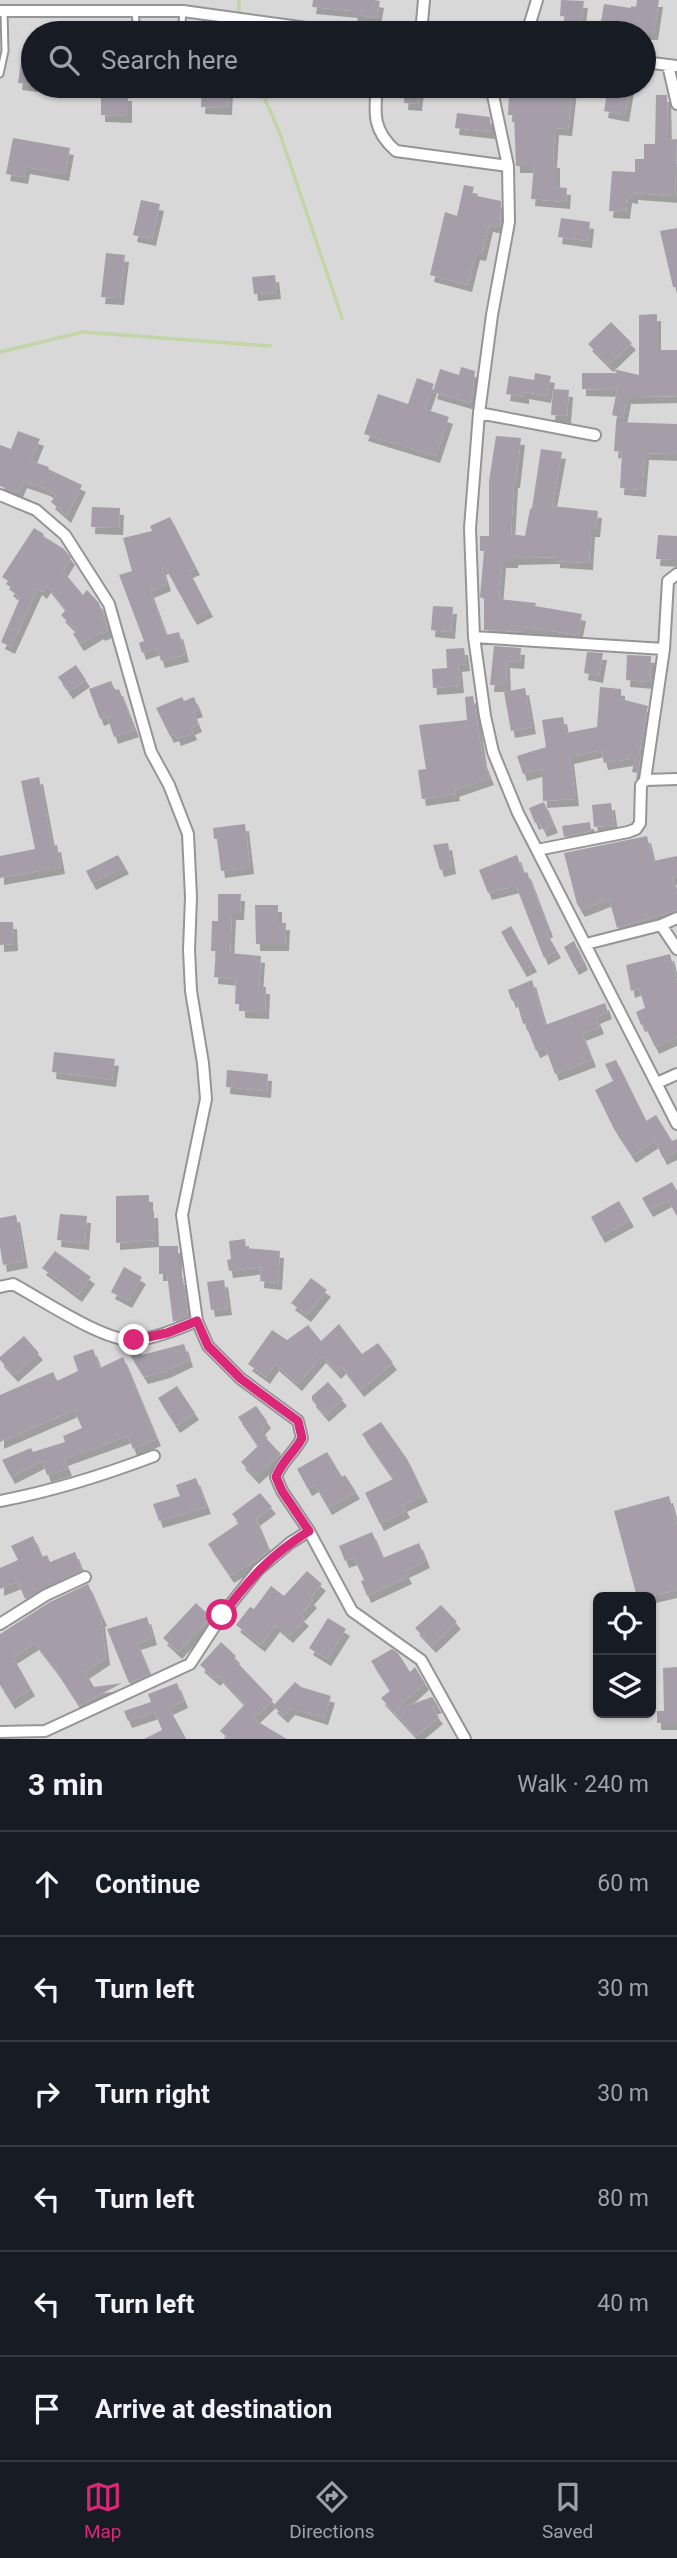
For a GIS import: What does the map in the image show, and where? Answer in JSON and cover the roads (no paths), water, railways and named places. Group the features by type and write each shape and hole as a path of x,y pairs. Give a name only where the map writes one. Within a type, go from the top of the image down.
{"street":[{"path":"209,0 214,14"},
{"path":"422,21 424,0"},
{"path":"531,21 537,0"},
{"path":"2,10 183,11 252,21"},
{"path":"673,66 677,104"},
{"path":"377,98 376,124 383,140 396,151 508,166"},
{"path":"494,98 508,166 509,222 492,315 479,413 470,528 474,637 485,716 493,752 518,813 677,1124"},
{"path":"479,413 595,435"},
{"path":"0,495 36,510 65,535 109,604 151,752 169,785 188,834 191,991 206,1099 182,1215 197,1321 208,1346 241,1379 298,1421 302,1438 296,1451 279,1467 276,1477 282,1491 309,1531 352,1611 421,1660 466,1739"},
{"path":"537,850 628,832 640,823 641,785 645,780 664,649 668,581 677,574"},
{"path":"474,637 664,649"},
{"path":"645,780 677,779"},
{"path":"586,944 662,925 677,918"},
{"path":"662,925 677,949"},
{"path":"657,1083 677,1074"},
{"path":"0,1287 13,1284 113,1338 145,1338 197,1321"},
{"path":"0,1501 98,1477 154,1457"},
{"path":"0,1732 45,1731 190,1664 222,1615 258,1570 309,1531"},
{"path":"0,1624 46,1595 85,1577"}],"lane":[{"path":"0,74 5,51 2,10"},
{"path":"135,11 136,21"},
{"path":"182,21 183,11"}],"waterway":[{"path":"239,0 239,21"},
{"path":"264,98 279,131 342,318"},
{"path":"0,352 83,332 270,346"}]}
